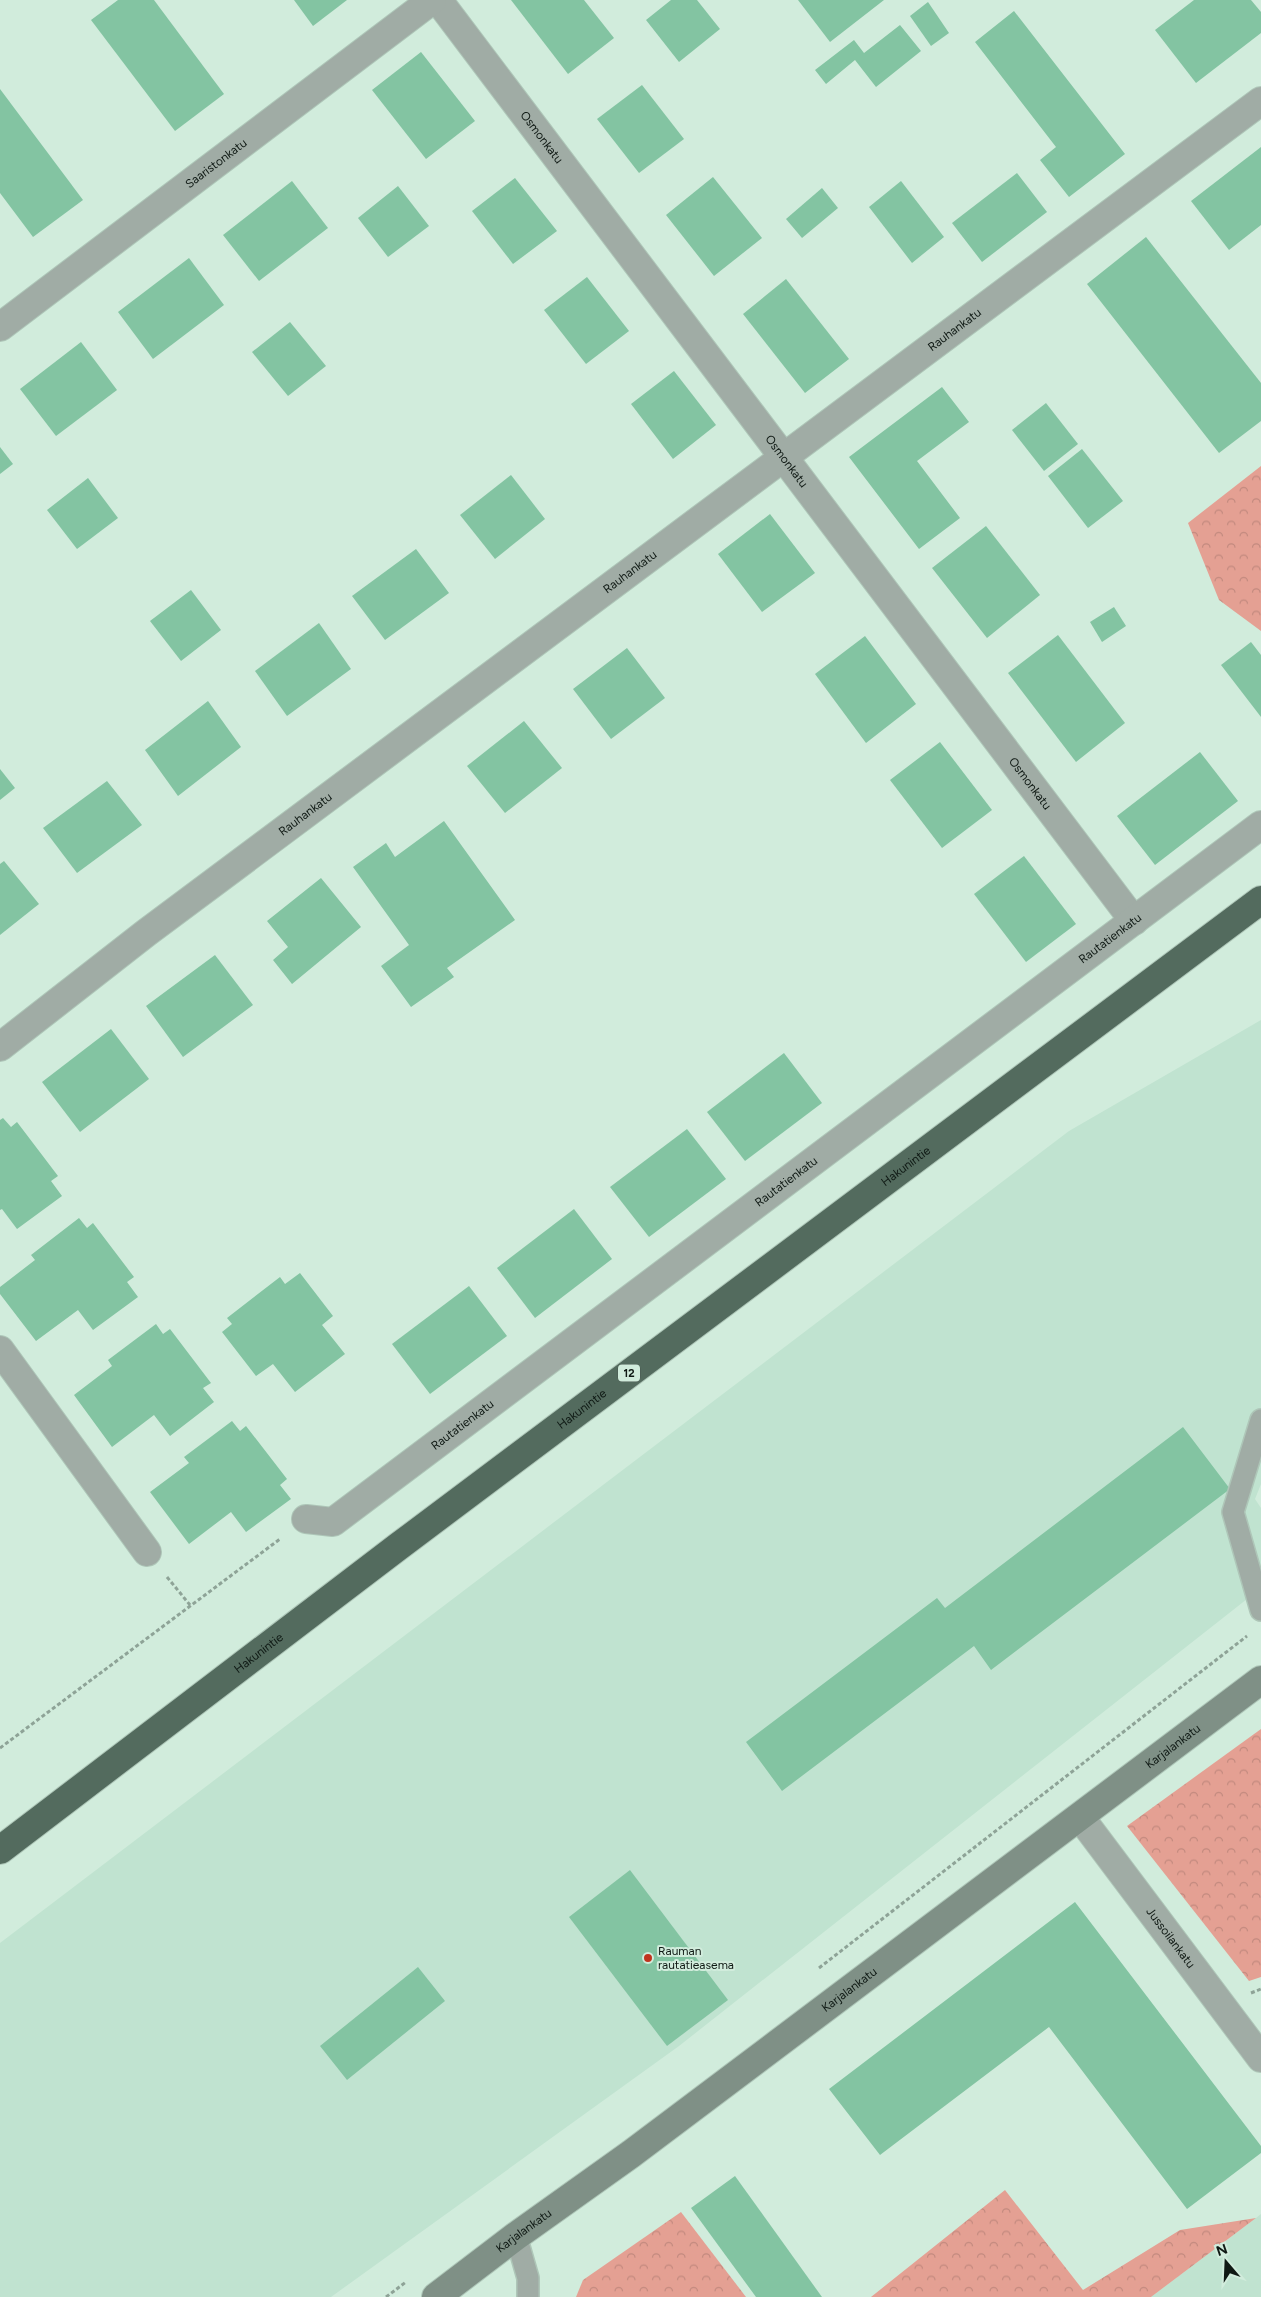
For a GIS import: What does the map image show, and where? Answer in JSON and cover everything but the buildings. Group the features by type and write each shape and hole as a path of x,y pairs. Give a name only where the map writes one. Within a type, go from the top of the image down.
{"highway":[{"name":"Hakunintie","path":"0,1850 391,1552 1261,900"}],"main road":[{"name":"Karjalankatu","path":"436,2297 516,2236 631,2154 1261,1680"}],"street":[{"name":"Saaristonkatu","path":"0,327 432,0"},
{"name":"Osmonkatu","path":"438,0 1134,921"},
{"name":"Rauhankatu","path":"0,1047 154,927 784,459 1261,101"},
{"name":"Rautatienkatu","path":"306,1519 333,1522 1261,826"},
{"path":"0,1350 147,1552"},
{"name":"Jussoilankatu","path":"1080,1817 1261,2058"}],"lane":[{"path":"1261,1420 1233,1512 1261,1610"},
{"path":"516,2236 528,2278 528,2297"}],"path":[{"path":"0,1748 190,1605"},
{"path":"811,1975 1253,1631"},
{"path":"386,2297 410,2280"}],"shaded area":[{"path":"1261,1020 1261,1484 1255,1499 1261,1508 1261,1588 679,2046 331,2297 0,2297 0,1943 1069,1131"},
{"path":"1261,2214 1261,2297 1151,2297 1256,2218"}],"green space":[{"path":"1261,466 1261,631 1219,600 1188,523"},
{"path":"1261,1729 1261,1977 1249,1981 1127,1826"},
{"path":"1005,2190 1083,2290 1180,2230 1256,2218 1151,2297 871,2297"},
{"path":"681,2212 746,2297 576,2297 583,2280"}],"place":[{"name":"Rauman rautatieasema","path":"648,1958"}]}
